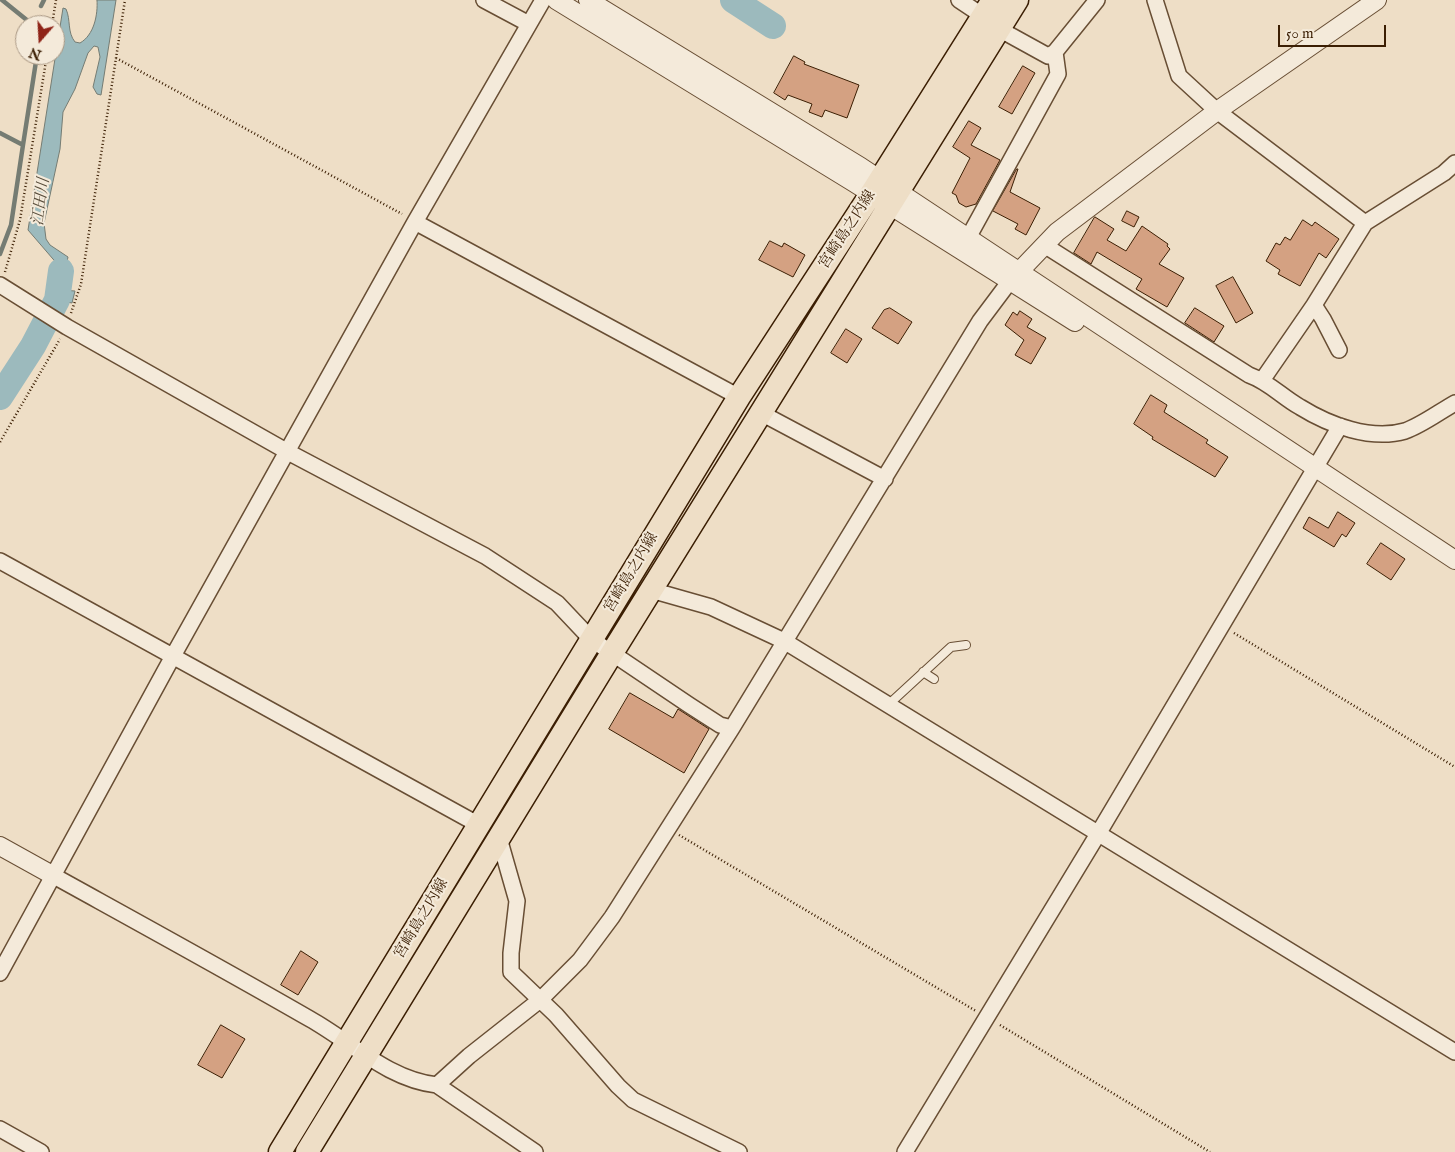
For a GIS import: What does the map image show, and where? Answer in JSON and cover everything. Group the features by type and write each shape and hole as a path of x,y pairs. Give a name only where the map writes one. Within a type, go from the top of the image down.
{"main road":[{"name":"宮崎島之内線","path":"280,1152 357,1048 499,838 761,413 884,193 991,15 1017,0"},
{"name":"宮崎島之内線","path":"307,1152 357,1048 479,825 739,397 884,193"}],"street":[{"path":"484,0 529,24"},
{"path":"0,973 173,656 415,222 543,0"},
{"path":"556,0 884,193 968,238 1015,276"},
{"path":"588,0 884,193 1455,560"},
{"path":"959,0 991,15 1042,54 1048,56 1055,52 1097,0"},
{"path":"1155,0 1179,76 1217,111 1365,223"},
{"path":"437,1085 469,1056 540,1000 580,960 606,924 732,728 980,321 1015,276 1057,232 1217,111 1377,0"},
{"path":"968,238 1058,74 1055,52"},
{"path":"1262,379 1314,305 1365,223 1444,173 1455,163"},
{"path":"415,222 739,397"},
{"path":"1044,245 1249,374 1262,379 1302,408 1340,426 1365,433 1388,435 1407,430 1455,403"},
{"path":"1,282 62,324 288,452 486,556 557,603 591,639 720,725 732,728"},
{"path":"1314,305 1339,350"},
{"path":"761,413 885,479"},
{"path":"905,1152 1098,834 1340,426"},
{"path":"0,561 479,825"},
{"path":"651,590 711,607 784,641 1455,1052"},
{"path":"499,838 517,901 511,972 556,1015 618,1086 634,1100 739,1152"},
{"path":"0,846 312,1020 395,1072 418,1083 437,1085 535,1152"},
{"path":"0,1129 42,1152"}],"lane":[{"path":"888,705 951,647 966,644"},
{"path":"922,672 934,680"}],"path":[{"path":"54,15 56,0"},
{"path":"0,442 82,284 125,0"},
{"path":"116,58 415,222"},
{"path":"1,282 19,226 45,65"},
{"path":"1222,625 1455,767"},
{"path":"668,828 1210,1152"}],"water":[{"path":"97,0 116,0 101,95 97,94 93,87 100,57 98,47 94,46 88,53 75,89 63,112 60,149 44,223 46,239 50,245 68,257 61,290 75,291 72,303 61,301 59,309 50,304 55,291 59,266 28,230 54,65 65,65 65,15 62,15 63,8 66,9 73,38 75,42 80,43 92,30 97,12"}],"building":[{"path":"794,56 805,62 804,64 859,85 847,118 825,110 822,117 809,112 812,104 788,95 785,100 774,93"},
{"path":"1023,66 1035,73 1012,114 999,107"},
{"path":"969,121 981,128 971,145 1000,160 976,204 966,207 959,203 956,195 952,193 970,158 953,147"},
{"path":"1017,169 1010,192 1040,208 1026,235 1015,229 1018,224 993,211"},
{"path":"1127,211 1139,217 1134,227 1122,221"},
{"path":"1095,217 1114,229 1107,240 1126,251 1142,226 1168,244 1167,246 1170,249 1159,264 1184,278 1167,307 1136,289 1142,279 1097,252 1091,264 1074,253"},
{"path":"1303,220 1312,226 1315,222 1339,239 1326,258 1319,253 1300,286 1278,274 1280,270 1266,261 1276,243 1280,245 1285,237 1290,240"},
{"path":"770,241 782,247 784,243 805,255 793,277 759,260"},
{"path":"1233,277 1253,313 1236,323 1216,286"},
{"path":"890,308 912,322 898,344 872,328 884,310"},
{"path":"1195,308 1224,326 1214,342 1185,323"},
{"path":"1020,311 1032,319 1027,327 1046,338 1031,364 1015,355 1024,340 1005,325 1013,312 1017,315"},
{"path":"846,329 862,339 847,363 831,353"},
{"path":"1151,395 1167,405 1164,412 1208,440 1206,443 1228,457 1215,477 1152,439 1153,437 1134,424"},
{"path":"1338,512 1355,523 1346,537 1342,534 1334,547 1303,528 1309,517 1328,528"},
{"path":"1381,543 1405,559 1391,580 1367,564"},
{"path":"630,693 673,718 678,709 709,729 684,773 609,729"},
{"path":"301,951 318,962 298,995 281,985"},
{"path":"221,1025 245,1039 222,1078 198,1065"}],"waterway":[{"path":"2,0 21,15"},
{"path":"41,6 44,0"},
{"path":"733,0 773,26"},
{"path":"0,133 23,145 35,65"},
{"path":"0,254 11,225 23,145"},
{"name":"江田川","path":"0,397 33,346 57,300 61,271"}]}
